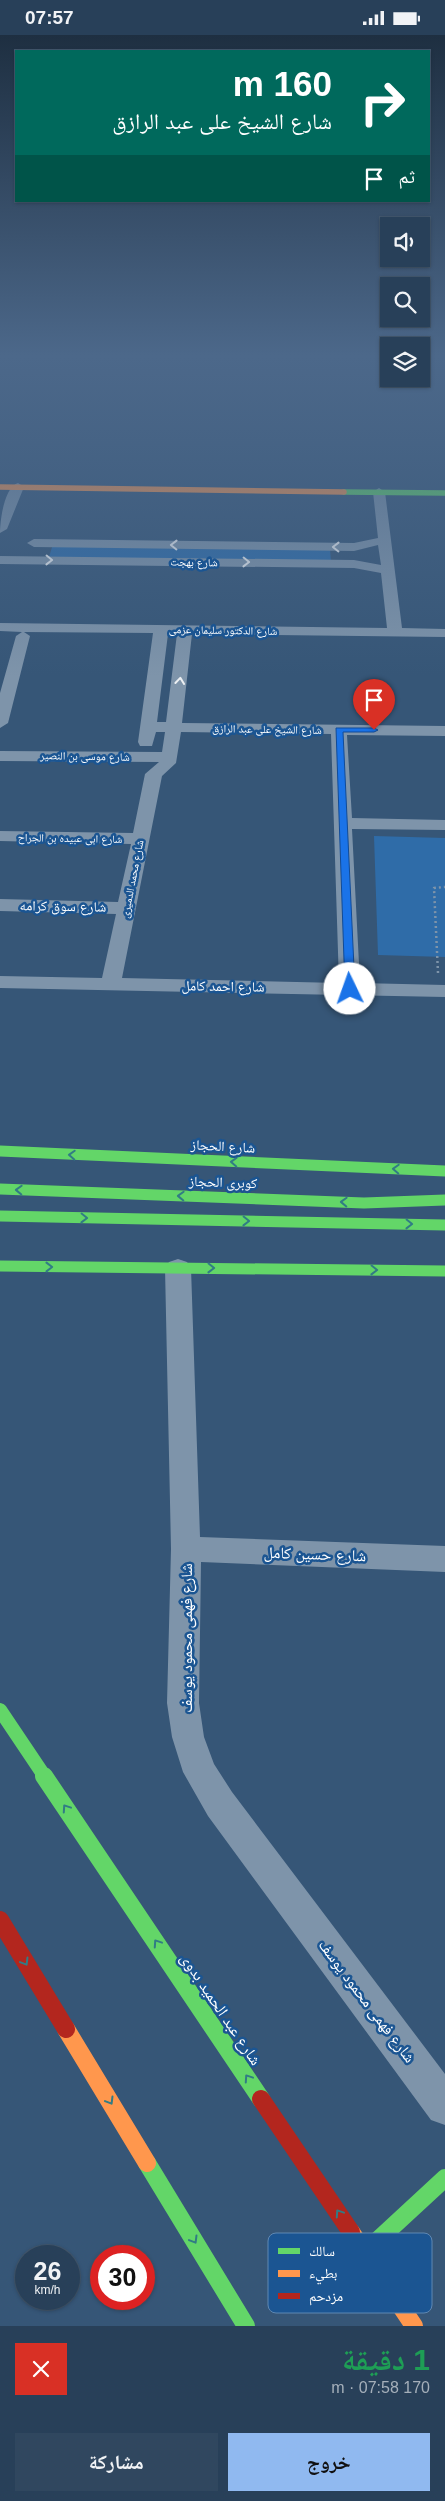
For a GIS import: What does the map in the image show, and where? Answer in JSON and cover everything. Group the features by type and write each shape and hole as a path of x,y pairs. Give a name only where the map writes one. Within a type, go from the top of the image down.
{"main road":[{"path":"0,482 445,487"},
{"path":"0,487 445,493"},
{"name":"شارع الحجاز","path":"0,1151 445,1171"},
{"name":"كوبرى الحجاز","path":"0,1189 364,1203 445,1200"},
{"path":"0,1216 445,1225"},
{"path":"0,1266 445,1271"},
{"name":"شارع عبد الحميد بدوى","path":"0,1710 352,2233"},
{"path":"0,1920 246,2326"},
{"path":"386,2233 445,2178"},
{"name":"شارع عبد الحميد بدوى","path":"405,2313 414,2326"}],"street":[{"path":"0,529 18,487"},
{"path":"379,492 394,632"},
{"name":"شارع بهجت","path":"20,543 354,547 384,540"},
{"name":"شارع بهجت","path":"0,560 354,564 387,570"},
{"name":"شارع الدكتور سليمان عزمى","path":"0,627 445,641"},
{"path":"160,633 144,757 146,769 154,774 168,763 170,757 185,634"},
{"name":"شارع الدكتور سليمان عزمى","path":"0,636 160,633"},
{"name":"شارع الدكتور سليمان عزمى","path":"185,634 445,633"},
{"path":"0,723 3,701 23,636"},
{"name":"شارع الشيخ على عبد الرازق","path":"175,722 445,720"},
{"name":"شارع الشيخ على عبد الرازق","path":"149,721 339,730 445,731"},
{"path":"339,730 350,989"},
{"name":"شارع موسى بن النصير","path":"0,755 170,757"},
{"name":"شارع محمد الدميرى","path":"111,984 154,774"},
{"path":"343,823 445,825"},
{"name":"شارع ابى عبيده بن الجراح","path":"0,837 140,839"},
{"name":"شارع سوق كرامه","path":"0,905 126,908"},
{"name":"شارع احمد كامل","path":"0,982 442,991"},
{"name":"شارع فهمى محمود يوسف","path":"178,1268 186,1549 183,1703 188,1737 200,1772 220,1804 445,2106"},
{"name":"شارع حسين كامل","path":"186,1549 445,1559"}],"path":[{"path":"442,991 434,888 445,887"}],"shaded area":[{"path":"53,544 330,549 331,562 49,557"},
{"path":"374,836 445,838 445,957 378,955"}],"traffic: fast":[{"path":"344,492 445,493"},
{"path":"0,1151 445,1171"},
{"path":"0,1189 364,1203 445,1200"},
{"path":"0,1216 445,1225"},
{"path":"0,1266 445,1271"},
{"path":"0,1710 261,2099"},
{"path":"147,2163 246,2326"},
{"path":"386,2233 445,2178"}],"traffic: slow":[{"path":"0,487 344,492"},
{"path":"66,2029 147,2163"},
{"path":"405,2313 414,2326"}],"traffic: jam":[{"path":"0,1920 66,2029"},
{"path":"261,2099 351,2232"}],"route":[{"path":"350,989 339,730 374,730"}]}
